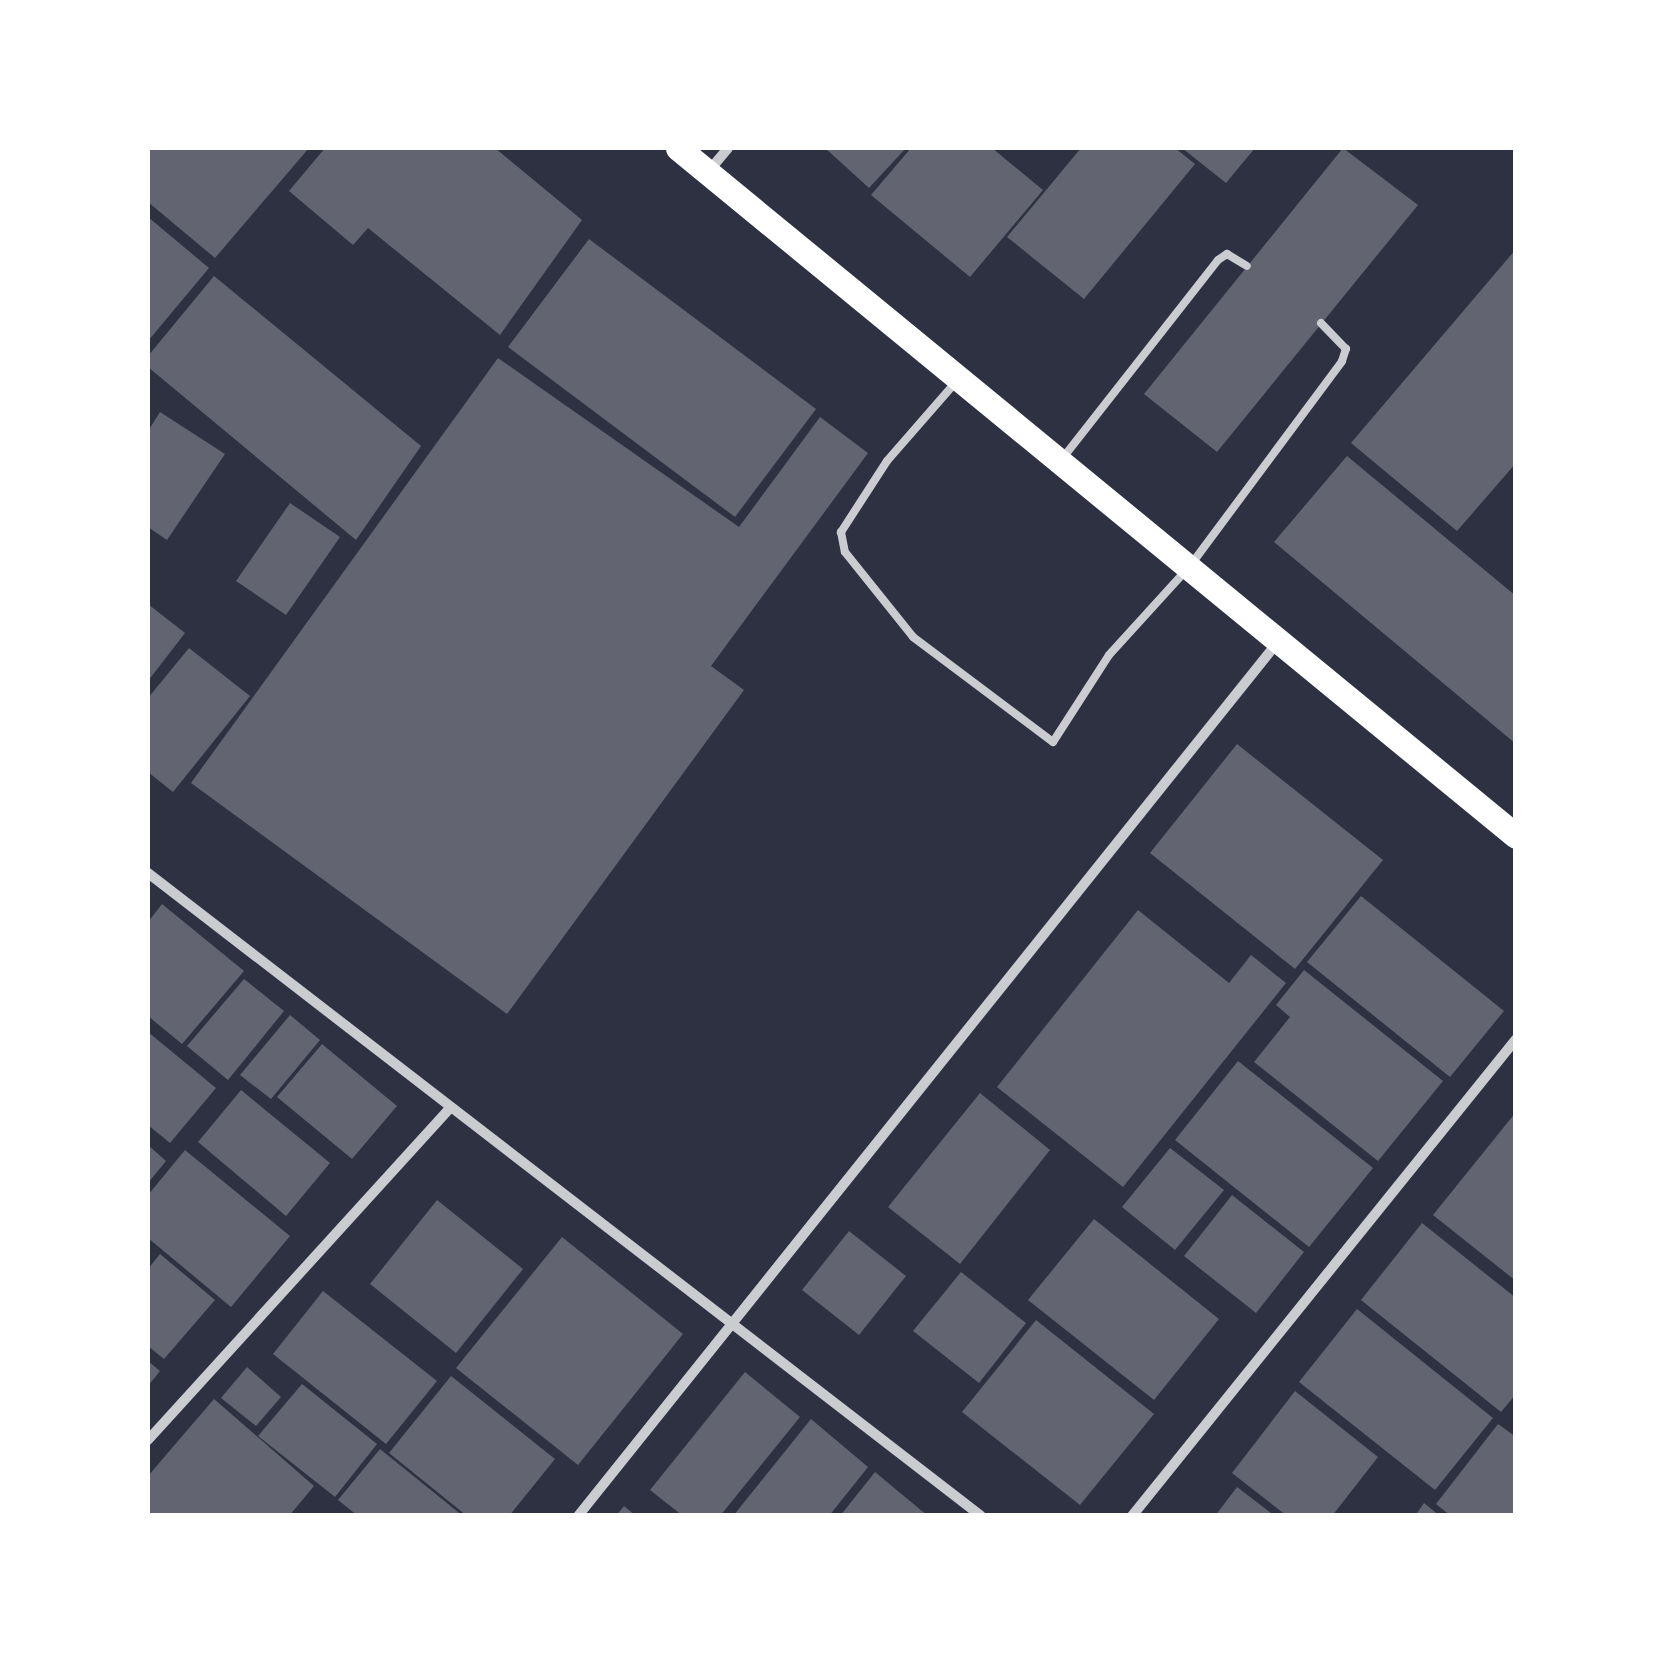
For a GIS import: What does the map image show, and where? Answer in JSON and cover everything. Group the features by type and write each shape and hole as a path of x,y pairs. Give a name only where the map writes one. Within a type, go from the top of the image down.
{"main road":[{"path":"678,148 956,381 1190,566 1278,643 1516,836"}],"street":[{"path":"708,172 728,148"},
{"path":"578,1516 1278,643"},
{"path":"148,873 981,1516"},
{"path":"1132,1516 1516,1040"},
{"path":"148,1440 450,1108"}],"lane":[{"path":"1060,463 1218,260 1227,254 1247,266"},
{"path":"956,381 887,461 841,532 845,552 914,637 1053,742 1110,655 1190,566 1342,361 1346,349 1321,323"}],"building":[{"path":"150,148 309,148 215,258 148,202"},
{"path":"325,148 495,148 582,220 500,335 368,228 353,245 289,191"},
{"path":"825,148 906,148 869,188"},
{"path":"911,148 992,148 1043,190 970,277 871,195"},
{"path":"1081,148 1175,148 1195,164 1084,299 1007,237"},
{"path":"1182,148 1255,148 1226,183"},
{"path":"1343,148 1418,205 1217,452 1144,394"},
{"path":"148,217 209,268 148,341"},
{"path":"589,239 816,409 735,517 508,347"},
{"path":"1516,249 1516,463 1457,531 1351,443"},
{"path":"214,276 421,446 356,540 148,367 148,356"},
{"path":"498,358 739,527 820,417 868,453 711,666 744,690 507,1014 191,783"},
{"path":"160,412 225,454 167,540 148,527 148,431"},
{"path":"1347,456 1516,596 1516,744 1274,542"},
{"path":"290,503 340,537 286,615 236,581"},
{"path":"148,604 185,633 148,681"},
{"path":"189,648 250,696 173,792 148,772 148,698"},
{"path":"1237,744 1383,860 1295,969 1150,853"},
{"path":"1361,896 1504,1011 1450,1077 1307,962"},
{"path":"162,904 244,971 182,1044 148,1016 148,922"},
{"path":"1138,910 1229,983 1251,955 1286,983 1123,1187 997,1087"},
{"path":"1304,970 1443,1081 1378,1161 1254,1062 1290,1017 1276,1005"},
{"path":"244,979 284,1011 228,1080 187,1046"},
{"path":"290,1015 320,1040 271,1099 240,1075"},
{"path":"148,1032 216,1088 170,1143 148,1125"},
{"path":"322,1044 397,1106 352,1159 277,1097"},
{"path":"1238,1061 1373,1168 1309,1247 1175,1140"},
{"path":"241,1090 330,1163 286,1216 198,1142"},
{"path":"980,1093 1050,1150 960,1264 888,1207"},
{"path":"1516,1112 1516,1281 1433,1215"},
{"path":"148,1145 166,1161 148,1183"},
{"path":"1170,1148 1224,1190 1175,1250 1122,1207"},
{"path":"185,1150 290,1236 231,1307 148,1238 148,1195"},
{"path":"1232,1195 1304,1252 1256,1313 1184,1256"},
{"path":"437,1200 523,1269 456,1353 370,1284"},
{"path":"1094,1219 1219,1319 1154,1400 1028,1300"},
{"path":"1422,1223 1516,1298 1516,1394 1501,1412 1361,1300"},
{"path":"849,1231 906,1276 859,1335 802,1290"},
{"path":"562,1237 683,1334 578,1465 456,1368"},
{"path":"160,1254 215,1300 164,1359 148,1346 148,1269"},
{"path":"961,1272 1026,1323 979,1383 913,1331"},
{"path":"323,1291 437,1381 386,1444 273,1354"},
{"path":"1357,1309 1493,1418 1435,1490 1299,1382"},
{"path":"1036,1320 1154,1414 1080,1505 962,1412"},
{"path":"148,1361 160,1371 148,1386"},
{"path":"247,1367 281,1397 256,1426 221,1398"},
{"path":"745,1372 800,1417 720,1516 683,1516 650,1490"},
{"path":"451,1376 555,1459 509,1516 467,1516 389,1453"},
{"path":"302,1384 377,1444 335,1497 258,1436"},
{"path":"1295,1391 1378,1457 1332,1516 1287,1516 1232,1473"},
{"path":"214,1399 314,1486 289,1516 148,1516 148,1476"},
{"path":"811,1419 868,1467 829,1516 733,1516"},
{"path":"1498,1424 1516,1437 1516,1516 1451,1516 1436,1504"},
{"path":"380,1449 463,1516 358,1516 338,1500"},
{"path":"875,1472 928,1516 840,1516"},
{"path":"1237,1487 1275,1516 1215,1516"},
{"path":"1424,1503 1440,1516 1415,1516"},
{"path":"624,1506 636,1516 616,1516"}]}
